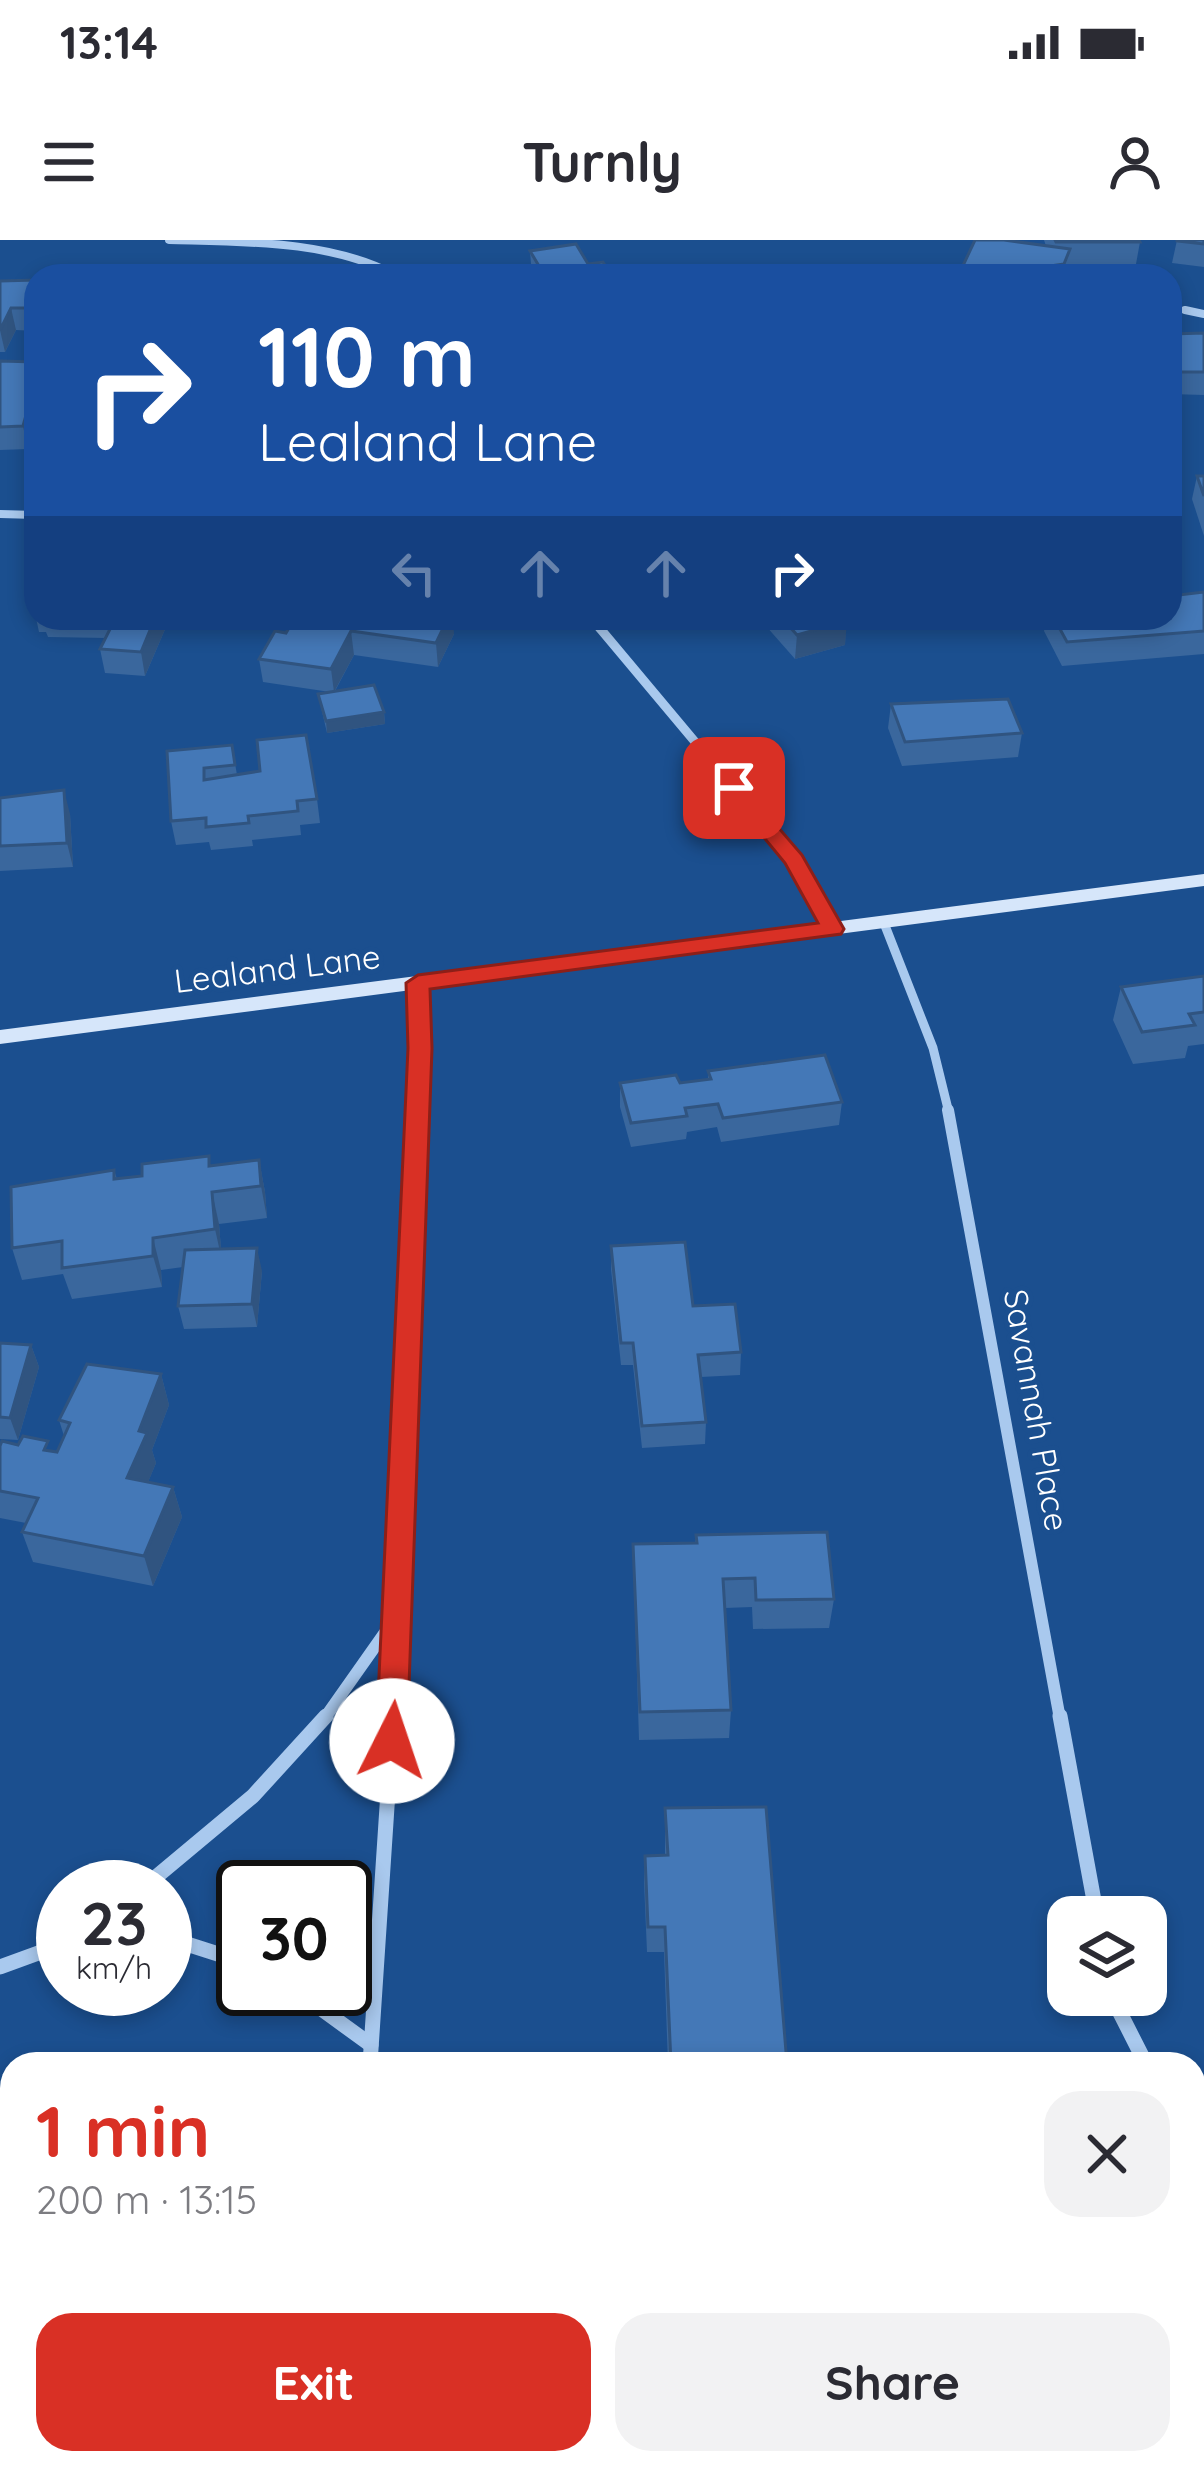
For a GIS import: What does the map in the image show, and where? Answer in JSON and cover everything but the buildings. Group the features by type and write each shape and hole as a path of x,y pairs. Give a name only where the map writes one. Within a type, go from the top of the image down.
{"street":[{"path":"169,240 319,244 383,264"},
{"path":"1185,310 1204,314"},
{"path":"601,630 794,860 833,929"},
{"name":"Lealand Lane","path":"0,1037 1204,880"},
{"name":"Savannah Place","path":"884,922 933,1048 948,1110 1093,1896"},
{"path":"370,2052 400,1611 420,1048 418,983"},
{"path":"180,1860 237,1817 276,1779 347,1690 400,1611"},
{"path":"0,1967 36,1951"},
{"path":"331,2016 370,2044"},
{"path":"1122,2016 1140,2052"}],"route":[{"path":"392,1741 420,1048 418,983 833,929 794,860 734,788"}]}
